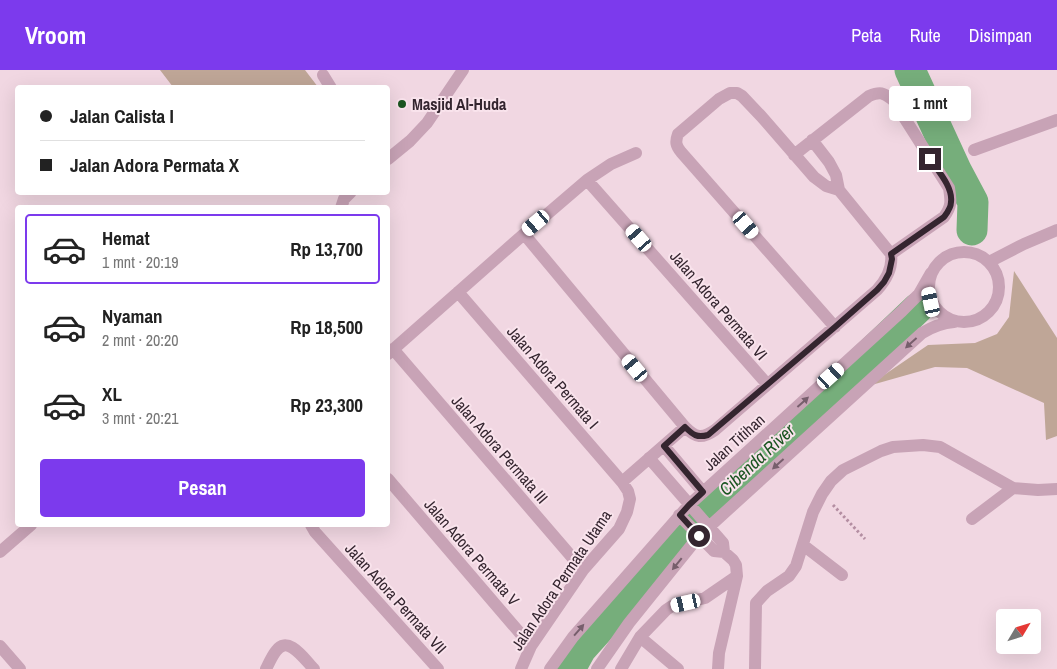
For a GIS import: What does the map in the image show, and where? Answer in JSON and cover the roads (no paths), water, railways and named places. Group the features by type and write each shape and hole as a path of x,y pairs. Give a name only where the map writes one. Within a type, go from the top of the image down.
{"street":[{"path":"390,158 427,124 463,70"},
{"path":"323,75 329,85"},
{"path":"835,327 677,147 678,134 719,99 730,93 737,93 748,102 814,177 826,186 839,190"},
{"path":"794,155 869,96 876,93 884,94 893,100 949,188 952,202 944,217 891,254"},
{"path":"974,150 1057,120"},
{"path":"524,234 685,427 691,433 700,437 708,435 835,327 884,282 889,273 892,259 891,254 839,190 836,175 829,162 812,140"},
{"path":"390,352 587,180 611,164 636,153"},
{"name":"Jalan Adora Permata VI","path":"587,180 767,384"},
{"path":"989,262 1057,230"},
{"path":"597,669 702,530 922,333 942,323 969,323 981,319 992,310 998,299 1000,286 996,273 989,262 979,255 957,252 946,256 931,272 928,288 931,302 940,314 954,322"},
{"name":"Jalan Titihan","path":"550,669 573,637 703,492 902,311 919,294 931,272"},
{"name":"Jalan Adora Permata I","path":"458,292 622,482"},
{"name":"Jalan Adora Permata III","path":"390,352 583,570"},
{"path":"622,482 685,427"},
{"path":"755,669 756,603 767,591 789,576 796,566 813,512 830,481 843,470 880,451 893,447 922,445 940,447 1013,488 1057,489"},
{"path":"664,446 703,492"},
{"path":"650,458 691,507 702,530"},
{"name":"Jalan Adora Permata V","path":"390,481 531,646"},
{"name":"Jalan Adora Permata Utama","path":"521,669 531,646 583,570 619,529 627,512 630,499 628,491 622,482"},
{"path":"972,519 1013,488"},
{"path":"681,517 722,543 724,552 736,565 738,576 719,653 718,669"},
{"path":"0,552 30,527"},
{"name":"Jalan Adora Permata VII","path":"312,527 438,669"},
{"path":"803,545 842,575"},
{"path":"621,669 640,638 666,610 672,606 705,598 738,576"},
{"path":"640,638 678,669"},
{"path":"266,669 274,653 283,645 289,645 295,649 314,669"},
{"path":"0,646 20,669"}],"waterway":[{"name":"Cibenda River","path":"910,70 956,170 973,202 972,230"},
{"name":"Cibenda River","path":"570,669 581,649 711,505 918,308"}],"place":[{"name":"Masjid Al-Huda","path":"402,104"}]}
